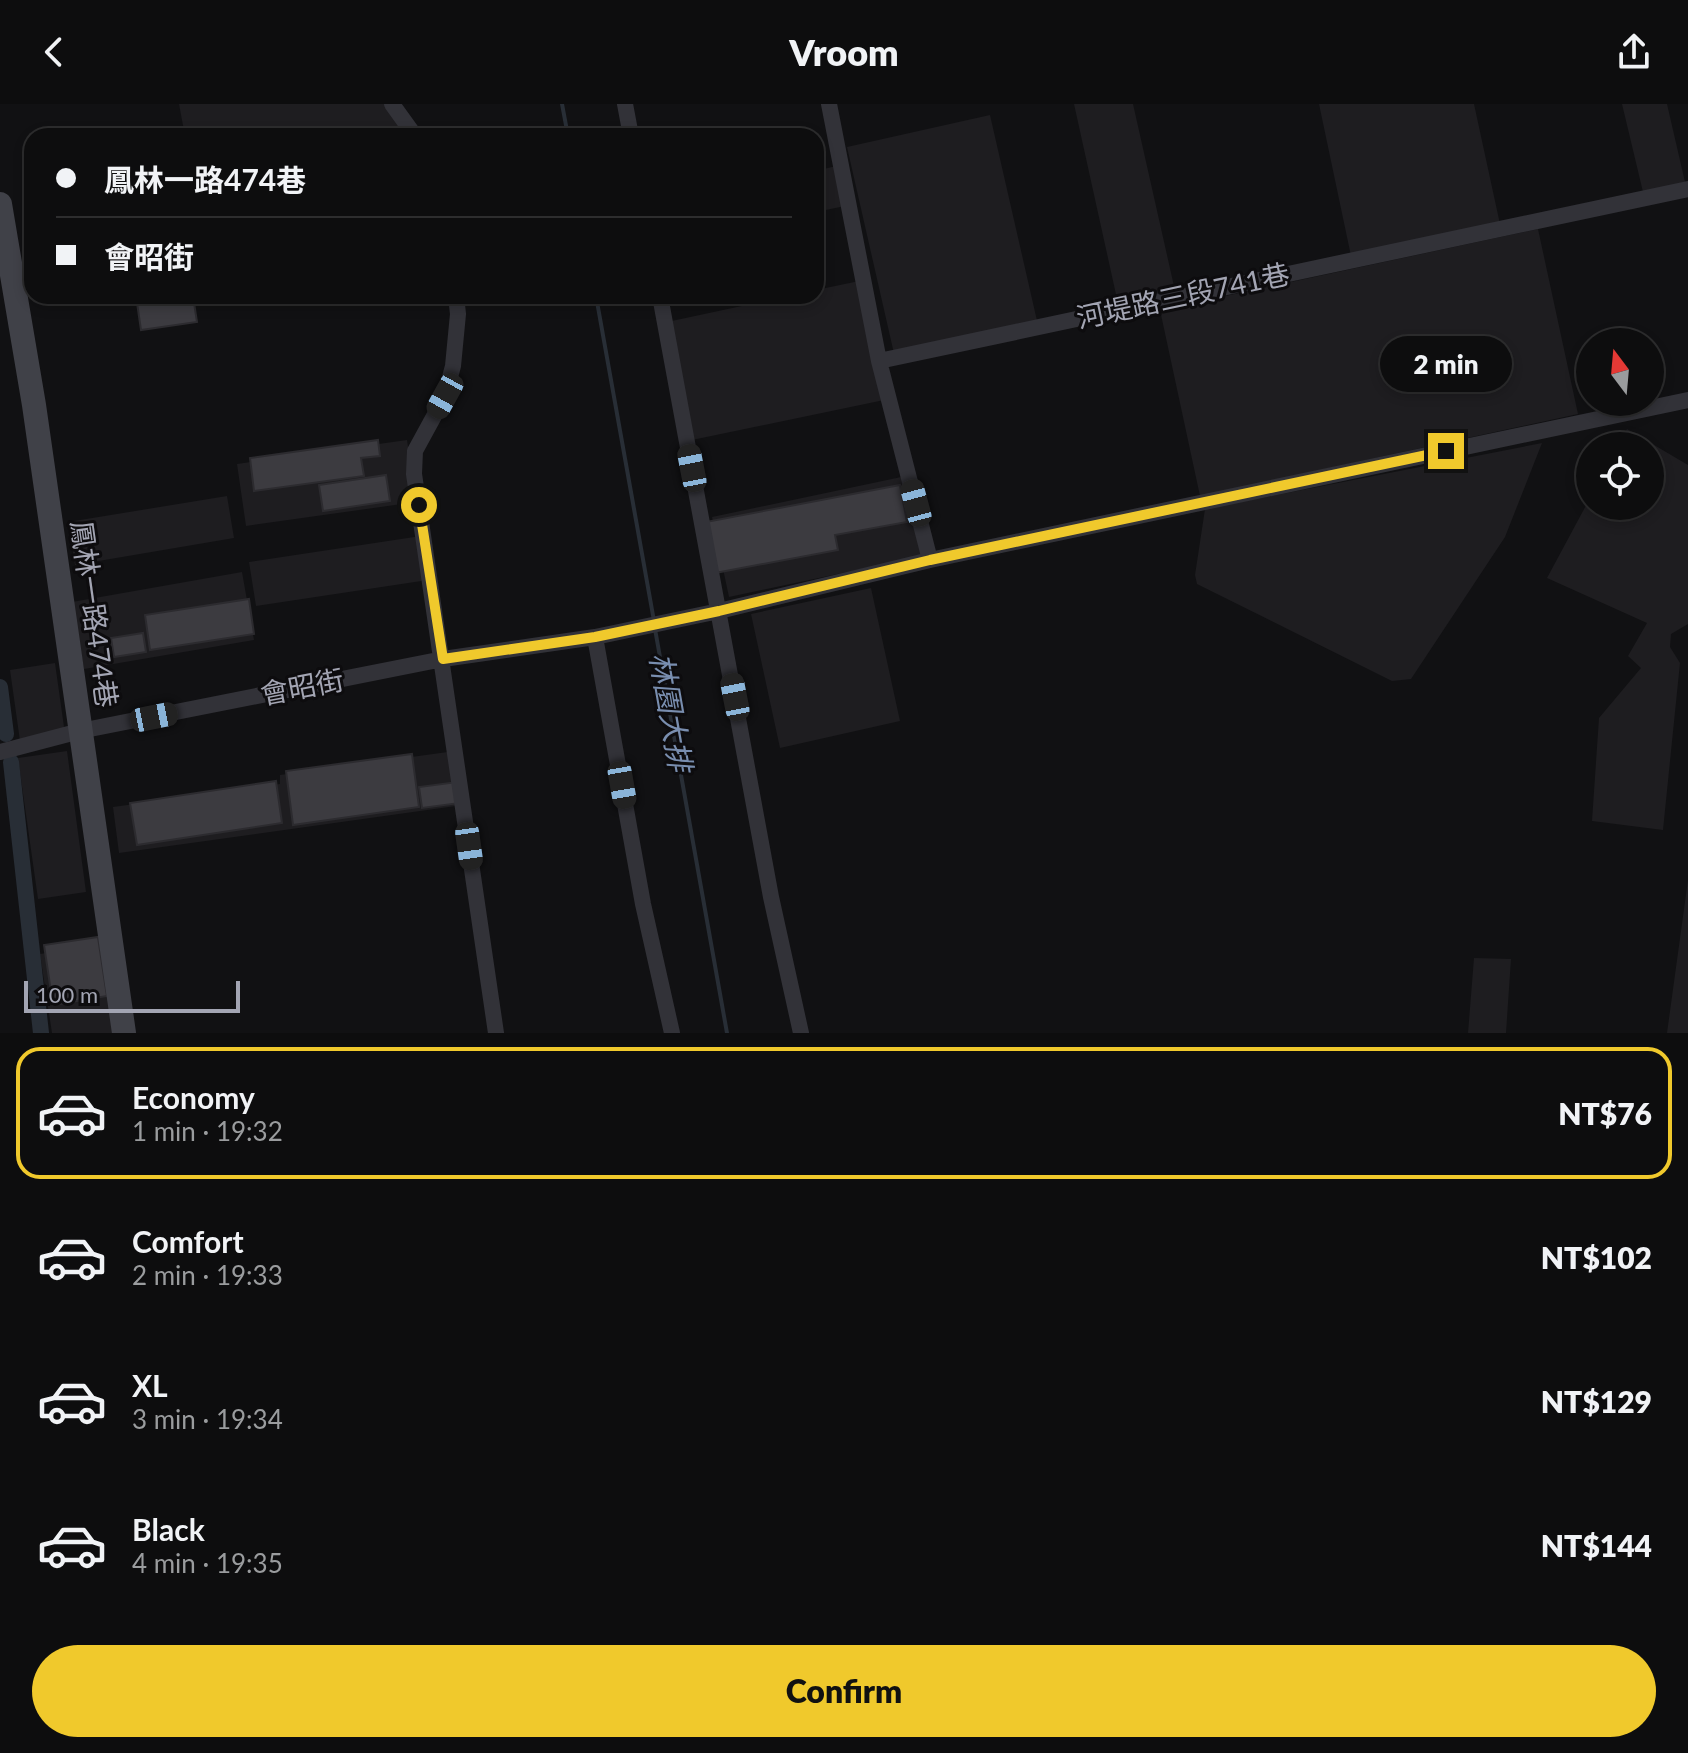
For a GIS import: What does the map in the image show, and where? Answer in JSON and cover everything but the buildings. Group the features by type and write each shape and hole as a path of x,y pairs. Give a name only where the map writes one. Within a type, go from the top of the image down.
{"street":[{"path":"392,104 409,128"},
{"path":"625,104 630,128"},
{"path":"829,104 879,361 930,560"},
{"name":"河堤路三段741巷","path":"879,361 1688,189"},
{"name":"鳳林一路474巷","path":"0,204 34,405 124,1033"},
{"path":"457,304 453,366 445,396 415,451 414,474 496,1033"},
{"path":"661,304 713,612 801,1033"},
{"path":"713,612 930,560 1688,400"},
{"name":"會昭街","path":"0,752 80,731 443,659 600,636 713,612"},
{"path":"600,636 643,904 672,1033"}],"shaded area":[{"path":"179,104 389,104 400,115 403,128 184,128"},
{"path":"1074,104 1133,104 1176,295 1119,308"},
{"path":"1319,104 1474,104 1500,224 1351,256"},
{"path":"1622,104 1667,104 1685,182 1643,192"},
{"path":"990,115 1038,325 895,358 847,147"},
{"path":"836,166 845,206 824,210 824,169"},
{"path":"1538,229 1576,414 1200,496 1160,310"},
{"path":"864,280 889,399 692,440 667,322 751,304 824,304 824,288"},
{"path":"407,440 416,502 246,526 237,464"},
{"path":"1542,443 1505,537 1411,679 1392,681 1197,584 1195,575 1205,509"},
{"path":"1664,451 1688,465 1688,624 1671,634 1670,647 1680,663 1663,830 1592,821 1599,718 1641,668 1628,656 1647,623 1547,578 1578,520 1664,520"},
{"path":"906,476 923,556 729,597 712,517"},
{"path":"227,496 234,538 75,565 68,522"},
{"path":"421,536 428,580 256,606 249,562"},
{"path":"242,572 254,640 84,669 72,602"},
{"path":"871,588 900,721 780,748 751,614"},
{"path":"55,663 65,734 20,741 10,670"},
{"path":"67,751 86,892 38,899 18,758"},
{"path":"455,751 463,805 119,853 113,807 280,784 280,775"},
{"path":"1688,880 1688,1033 1667,1033"},
{"path":"99,944 114,1033 52,1033 40,954"},
{"path":"1474,958 1511,959 1506,1033 1468,1033"}],"waterway":[{"name":"林園大排","path":"562,104 566,128"},
{"name":"林園大排","path":"597,304 654,621"},
{"name":"林園大排","path":"655,629 727,1033"},
{"path":"0,687 6,734"},
{"path":"11,762 41,1033"}],"route":[{"path":"419,505 443,659 595,637 719,611 930,560 1446,451"}]}
